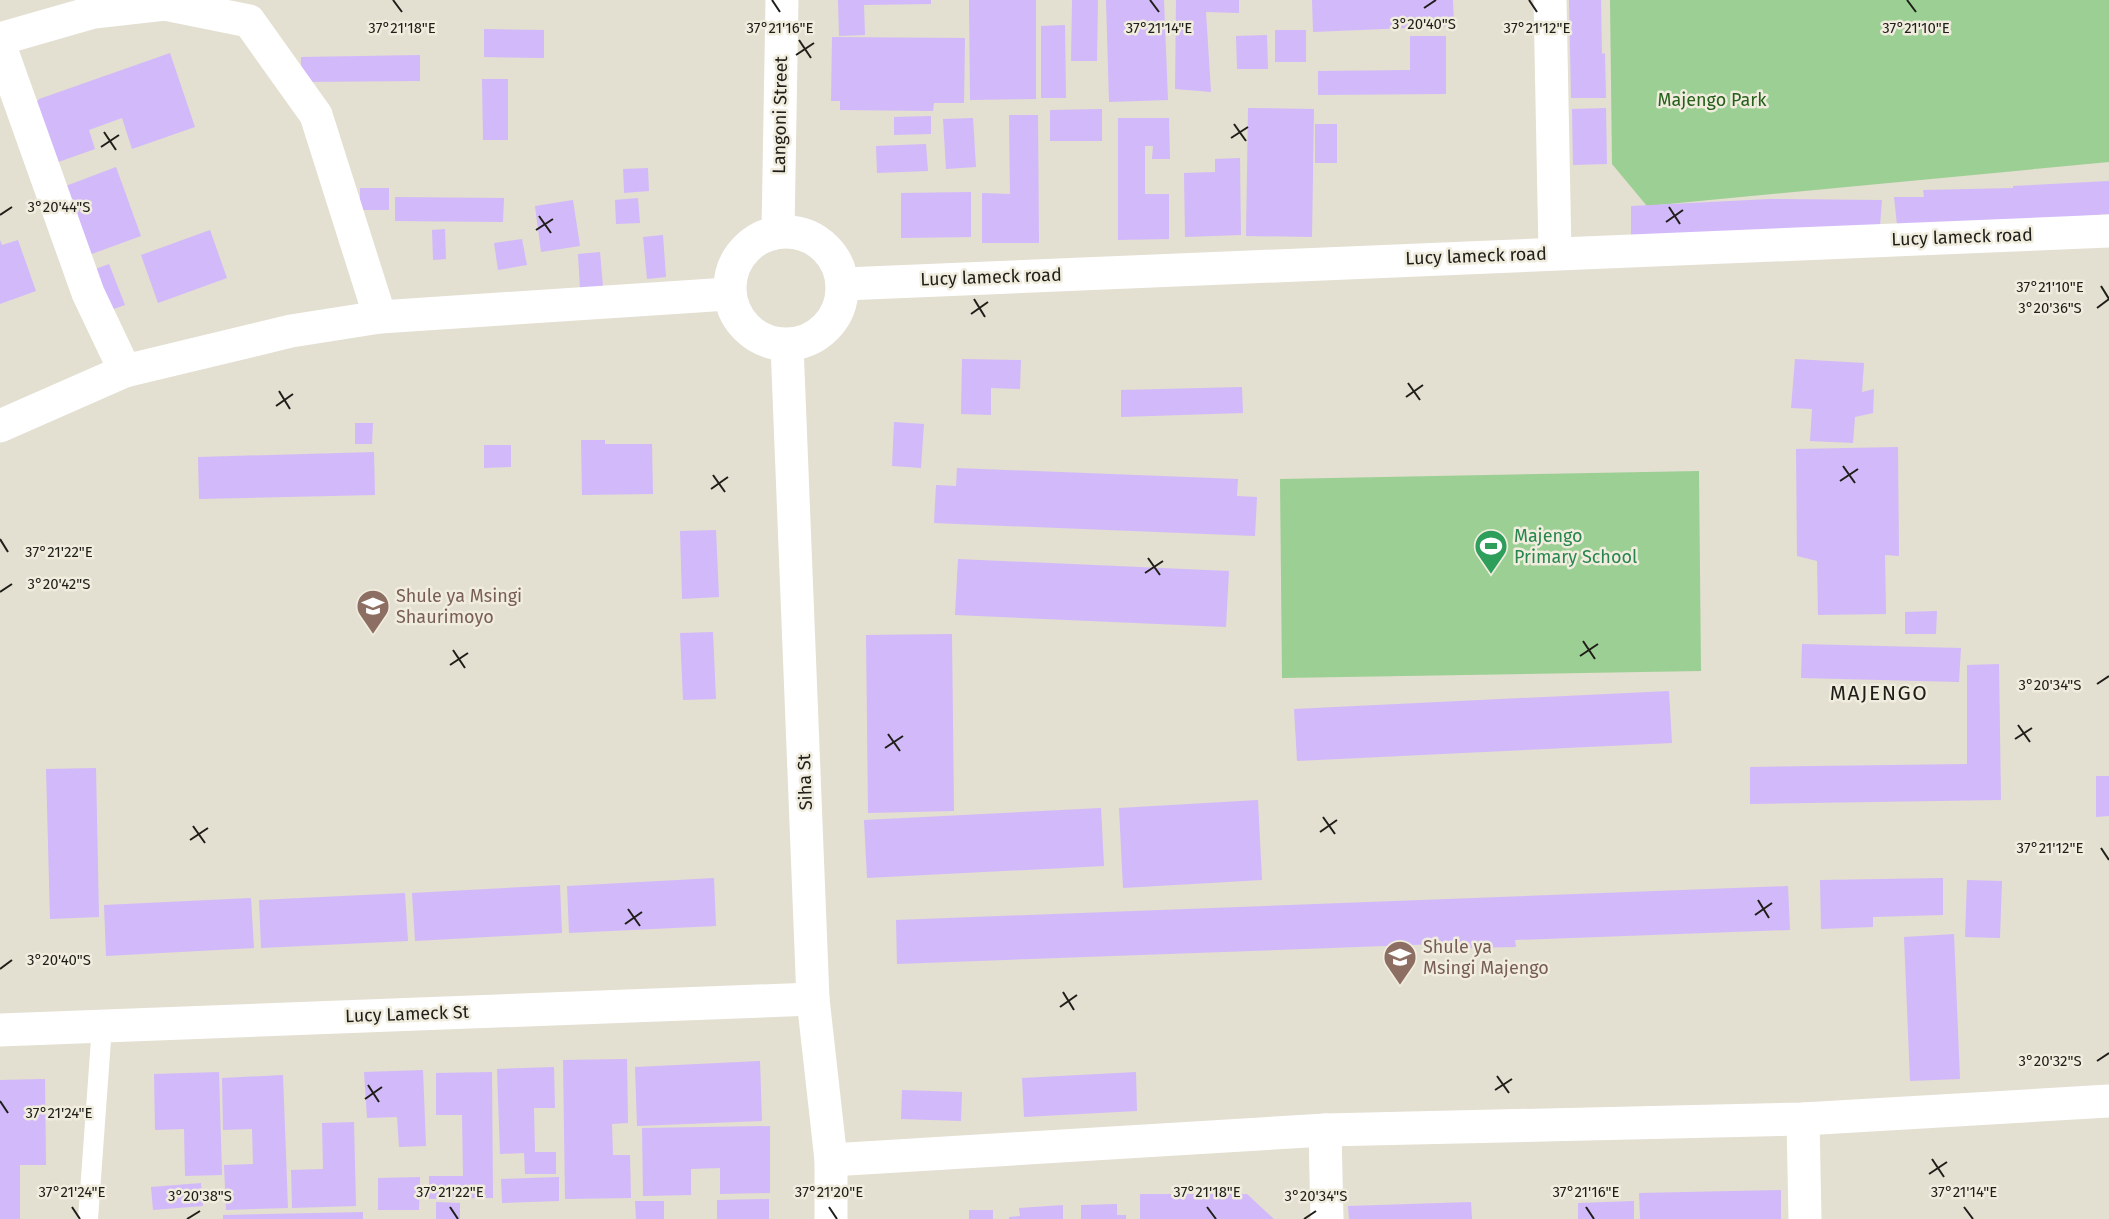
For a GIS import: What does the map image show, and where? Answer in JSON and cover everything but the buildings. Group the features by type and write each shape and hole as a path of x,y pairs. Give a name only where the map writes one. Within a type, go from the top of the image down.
{"street":[{"name":"Langoni Street","path":"778,231 782,0"},
{"path":"1550,0 1555,253"},
{"path":"0,39 92,6 165,4 254,10 316,115 380,317"},
{"path":"0,46 88,293 125,371"},
{"path":"778,231 814,237 835,257 844,284 837,314 817,337 787,345 759,339 738,320 728,294 734,262 755,238 778,231"},
{"name":"Lucy lameck road","path":"844,284 2109,231"},
{"path":"0,426 125,371 291,331 380,317 728,294"},
{"name":"Siha St","path":"787,345 813,999 831,1160 831,1219"},
{"name":"Lucy Lameck St","path":"0,1030 813,999"},
{"path":"831,1160 1325,1130 1803,1119 2109,1101"},
{"path":"1803,1119 1805,1219"},
{"path":"1325,1130 1327,1219"}],"lane":[{"path":"88,1219 102,1026"}],"green space":[{"name":"Majengo Park","path":"1610,0 2109,0 2109,162 1647,206 1612,164"},
{"name":"Majengo Primary School","path":"1699,471 1701,671 1282,678 1280,479"}],"place":[{"name":"Majengo Primary School","path":"1491,575"},
{"name":"Shule ya Msingi Shaurimoyo","path":"373,635"},
{"name":"Shule ya Msingi Majengo","path":"1400,986"}],"district":[{"name":"MAJENGO","path":"1879,693"}]}
